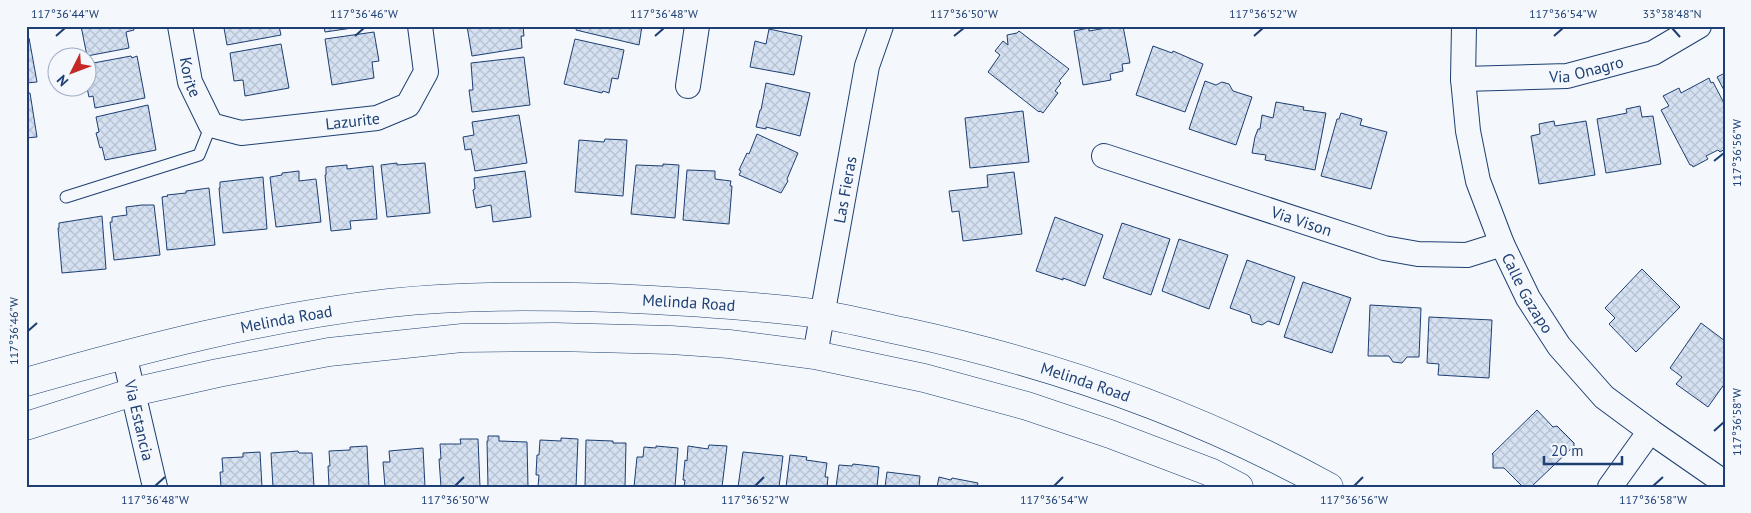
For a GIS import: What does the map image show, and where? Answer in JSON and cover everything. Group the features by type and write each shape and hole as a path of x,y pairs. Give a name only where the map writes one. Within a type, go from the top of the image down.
{"main road":[{"name":"Melinda Road","path":"26,382 124,354 231,328 389,303 452,298 539,296 681,301 749,306 823,315 942,340 1043,368 1166,410 1229,436 1329,487"},
{"path":"26,426 134,392 258,365 329,352 462,338 556,337 671,340 729,344 815,355 924,378 1027,406 1161,453 1210,472 1239,487"}],"street":[{"name":"Korite","path":"180,26 190,82 211,125"},
{"name":"Lazurite","path":"211,125 241,133 377,118 408,105 426,72 420,26"},
{"path":"688,86 697,26"},
{"name":"Las Fieras","path":"815,355 867,66 881,26"},
{"name":"Calle Gazapo","path":"1464,26 1463,79 1468,131 1478,181 1502,244 1528,298 1559,346 1604,397 1650,432 1725,483"},
{"name":"Via Onagro","path":"1463,79 1567,76 1653,53 1699,26"},
{"name":"Via Vison","path":"1104,156 1384,248 1418,254 1467,255 1502,244"},
{"name":"Via Estancia","path":"124,354 155,487"},
{"path":"1610,487 1650,432"}],"lane":[{"path":"66,197 199,155 211,125"}],"building":[{"path":"81,26 133,26 134,30 126,32 129,48 98,54 98,48 85,48"},
{"path":"225,26 279,26 281,35 227,45"},
{"path":"324,26 366,26 325,32"},
{"path":"467,26 523,26 524,36 521,36 522,48 472,56"},
{"path":"577,26 642,26 639,45 576,30"},
{"path":"1123,26 1130,63 1122,64 1123,71 1110,74 1111,80 1083,85 1074,31 1089,28 1089,31"},
{"path":"769,29 802,36 794,75 750,67 755,41 766,44"},
{"path":"1019,31 1069,69 1059,81 1061,83 1055,91 1058,93 1043,113 1039,112 988,72 1000,55 995,51 1003,41 1008,45 1007,35"},
{"path":"374,32 379,61 372,62 374,78 332,85 325,39"},
{"path":"29,38 37,82 26,83 26,39"},
{"path":"575,39 624,50 618,79 612,78 609,93 564,84"},
{"path":"281,44 289,88 245,96 243,80 234,81 230,53"},
{"path":"1153,46 1172,53 1173,51 1203,64 1185,112 1136,95"},
{"path":"137,56 145,98 95,108 93,98 98,98 98,62"},
{"path":"524,57 530,105 472,112 469,90 473,90 471,63"},
{"path":"1725,73 1725,92 1717,77"},
{"path":"1709,78 1725,105 1725,149 1706,156 1708,159 1693,167 1690,165 1661,110 1669,106 1663,96 1679,88 1681,93"},
{"path":"1205,81 1216,85 1222,82 1229,84 1233,91 1252,97 1236,145 1189,129"},
{"path":"766,83 810,93 800,136 766,127 766,129 756,127"},
{"path":"26,93 30,93 37,137 26,138"},
{"path":"1276,102 1304,107 1303,110 1326,113 1315,170 1265,160 1266,155 1252,153 1255,137 1258,129 1260,129 1262,115 1273,118"},
{"path":"148,105 156,150 105,160 96,133 99,132 96,117"},
{"path":"1640,106 1642,117 1653,116 1661,164 1606,173 1597,119 1627,113 1626,109"},
{"path":"1023,111 1029,162 970,168 965,118"},
{"path":"1341,113 1362,119 1360,125 1387,132 1371,189 1321,176 1337,119 1339,119"},
{"path":"519,115 527,163 475,171 471,149 465,150 463,137 474,135 472,122"},
{"path":"1554,121 1555,126 1586,121 1595,175 1539,184 1531,136 1540,134 1539,124"},
{"path":"757,134 798,153 787,179 788,181 781,193 739,175 741,171 739,170 747,153 749,154"},
{"path":"605,139 627,140 623,196 575,192 579,140 604,142"},
{"path":"397,163 397,165 425,163 430,213 387,217 381,165"},
{"path":"663,164 679,165 675,218 631,214 636,165 663,166"},
{"path":"347,165 347,169 373,166 377,219 350,221 351,229 331,231 325,175 326,167"},
{"path":"687,170 715,171 715,179 731,181 729,224 683,220"},
{"path":"299,171 299,181 316,179 321,222 276,227 270,177"},
{"path":"525,171 531,217 493,222 491,205 476,208 473,190 475,189 474,178"},
{"path":"1014,172 1022,234 963,241 959,211 952,212 949,191 988,187 987,175"},
{"path":"263,177 267,229 223,233 220,182"},
{"path":"209,188 215,245 167,250 162,197"},
{"path":"154,205 160,255 114,260 110,222 112,222 112,217 127,215 126,207"},
{"path":"102,216 106,269 62,273 59,223"},
{"path":"1055,217 1103,235 1085,286 1036,271"},
{"path":"1122,223 1170,239 1151,295 1103,278"},
{"path":"1179,239 1228,255 1209,309 1162,291"},
{"path":"1247,260 1295,277 1279,325 1268,321 1262,325 1252,322 1250,315 1230,308"},
{"path":"1642,269 1680,307 1636,352 1609,324 1615,318 1605,308"},
{"path":"1303,282 1351,298 1332,353 1284,337"},
{"path":"1370,305 1421,308 1419,357 1407,357 1402,363 1393,362 1389,356 1368,356"},
{"path":"1429,317 1492,320 1489,378 1438,375 1439,364 1427,363"},
{"path":"1701,323 1725,341 1725,383 1708,407 1676,384 1682,377 1670,368"},
{"path":"1537,410 1553,427 1557,426 1574,443 1574,446 1531,487 1523,487 1504,468 1493,468 1492,454"},
{"path":"488,436 499,436 499,441 527,442 528,487 488,487"},
{"path":"561,438 578,439 576,487 538,487 539,475 536,475 540,440 561,441"},
{"path":"460,439 478,439 480,487 441,487 440,444 461,444"},
{"path":"586,440 626,443 625,487 585,487"},
{"path":"709,445 727,446 722,487 684,487 685,480 683,480 688,446 708,449"},
{"path":"367,446 369,487 329,486 329,451 350,450 350,447"},
{"path":"656,446 678,448 675,487 634,487 637,457 643,457 644,447 656,448"},
{"path":"423,448 425,487 385,487 383,462 390,462 389,451"},
{"path":"298,451 299,453 312,453 314,487 273,487 271,453"},
{"path":"260,452 262,487 221,487 220,472 223,472 222,458 243,457 243,453"},
{"path":"743,452 783,456 779,487 738,487"},
{"path":"790,455 807,457 806,460 827,463 825,477 828,477 827,487 786,487"},
{"path":"853,464 879,467 877,487 836,487 839,465 852,466"},
{"path":"887,472 920,476 919,487 885,487"},
{"path":"939,477 978,483 977,487 937,487"}]}
